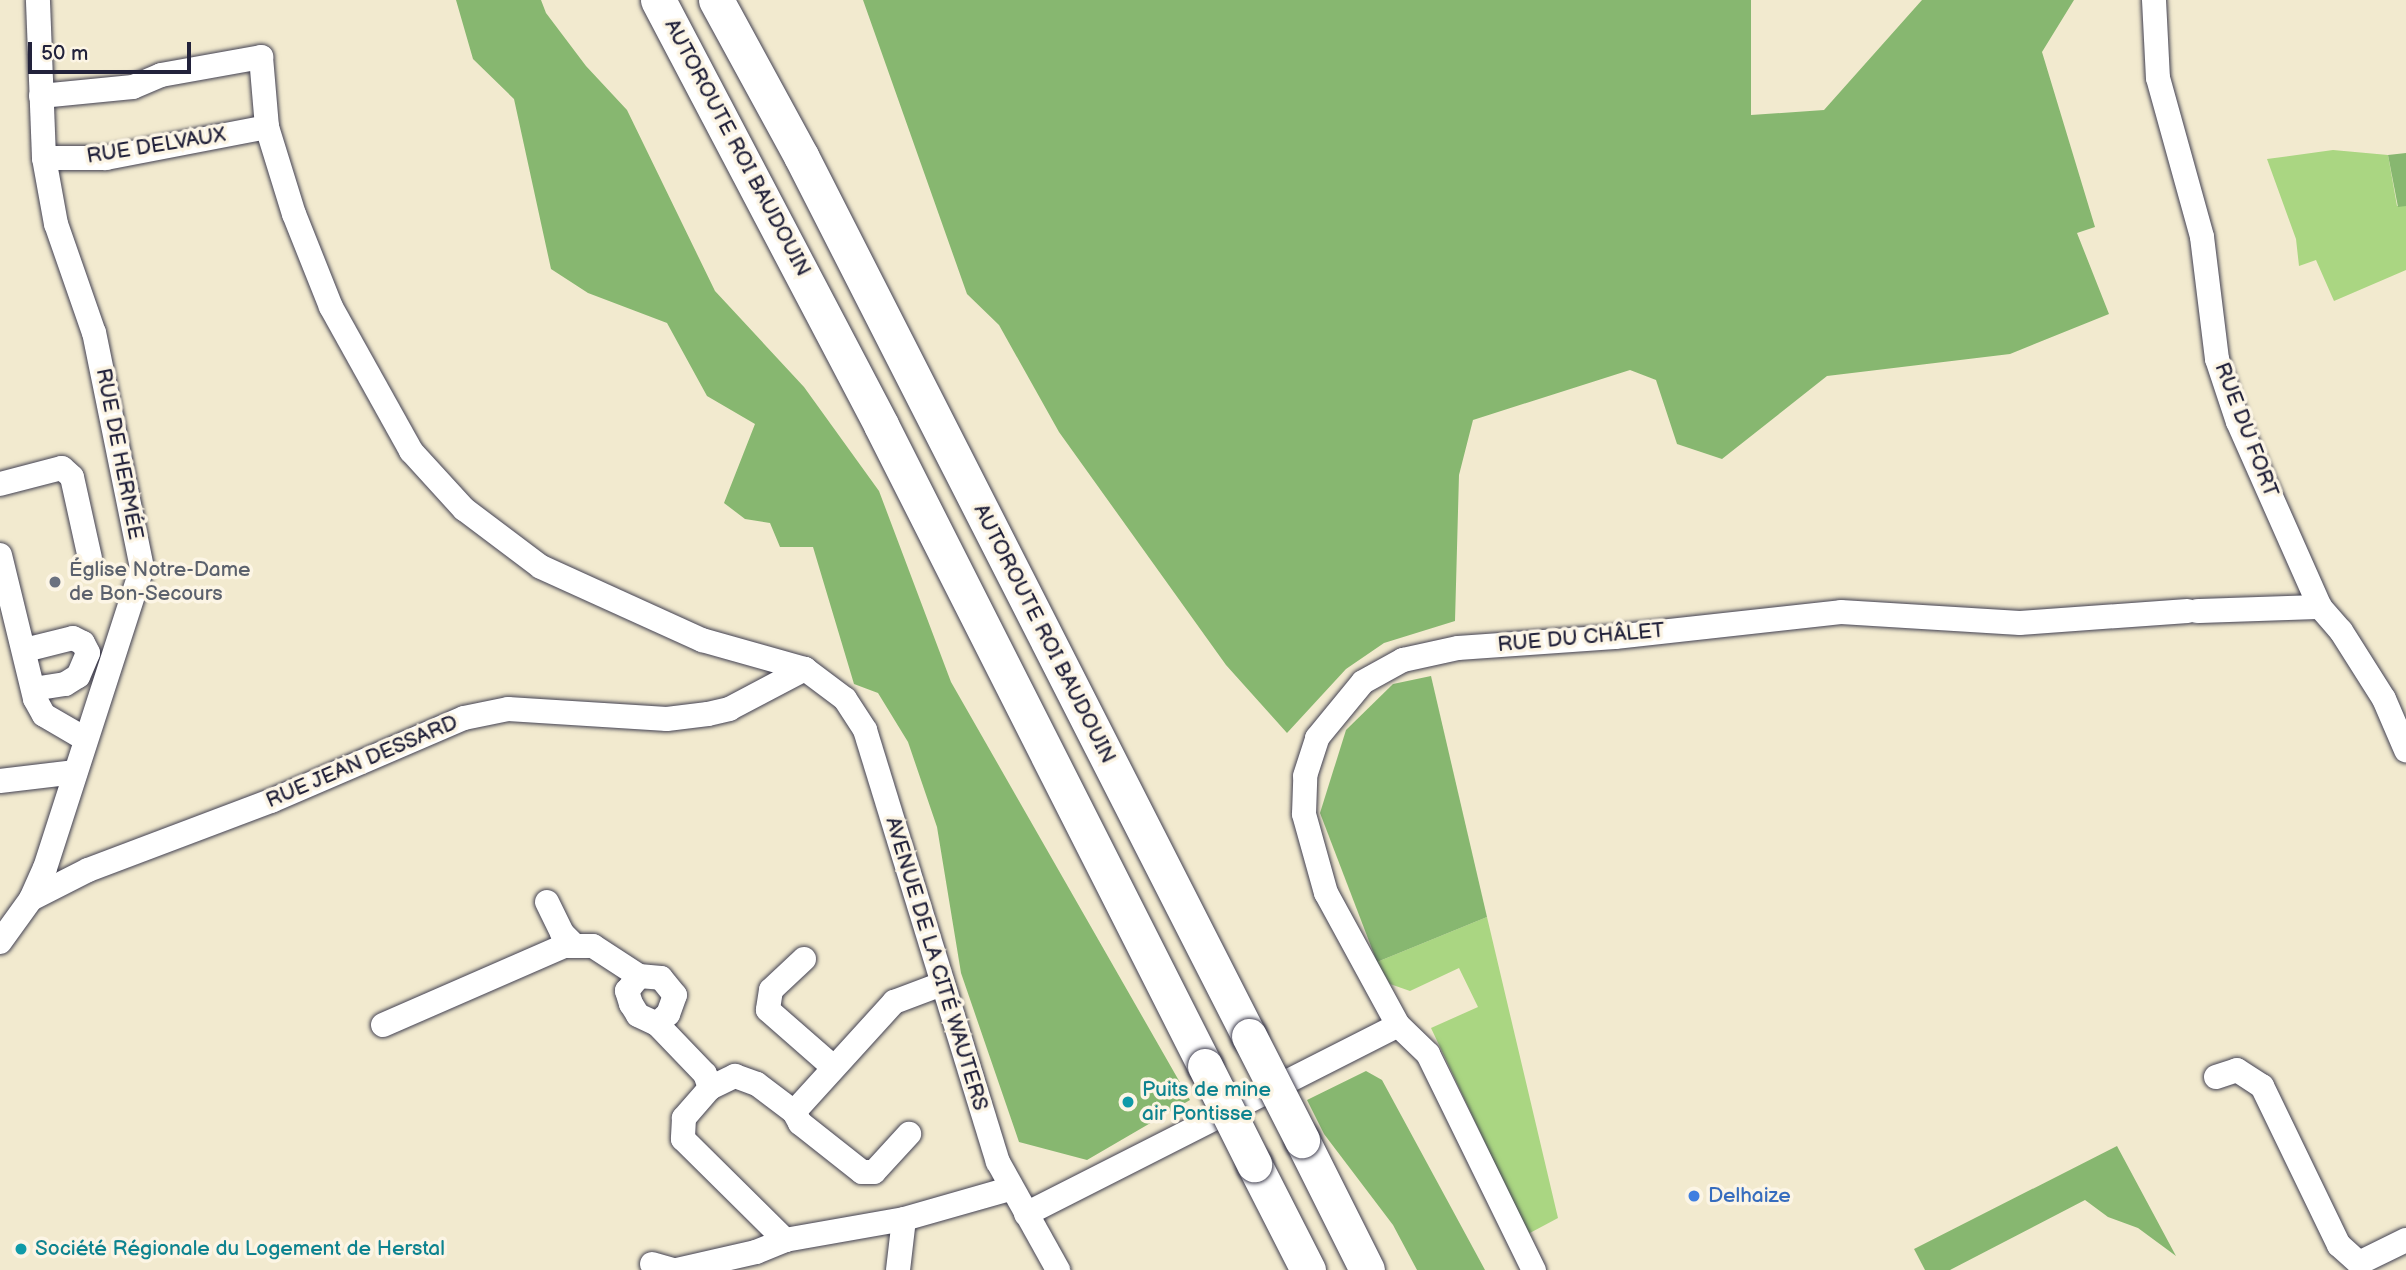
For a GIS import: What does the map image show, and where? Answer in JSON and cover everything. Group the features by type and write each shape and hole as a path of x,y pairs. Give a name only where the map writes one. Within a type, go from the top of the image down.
{"highway":[{"name":"AUTOROUTE ROI BAUDOUIN","path":"658,0 857,377 1308,1270"},
{"name":"AUTOROUTE ROI BAUDOUIN","path":"716,0 801,156 1367,1270"}],"street":[{"name":"RUE DE HERMÉE","path":"0,942 31,898 50,852 142,568 94,333 56,224 44,158 38,0"},
{"name":"RUE DU FORT","path":"2154,0 2158,78 2202,237 2217,359 2238,422 2320,607 2342,631 2384,699 2406,750"},
{"path":"41,96 133,87 161,75 261,57 267,127 331,307 411,451 464,509 541,567 622,607 702,640 804,669"},
{"name":"RUE DELVAUX","path":"44,158 106,158 267,127"},
{"path":"0,484 62,468 72,477 90,558"},
{"path":"0,555 33,689 44,715 85,738"},
{"name":"RUE DU CHÂLET","path":"1534,1270 1429,1054 1398,1025 1326,893 1304,814 1306,775 1317,738 1363,682 1403,660 1458,648 1615,637 1841,612 2020,623 2192,611 2320,607"},
{"path":"25,650 73,638 83,643 88,653 78,676 65,684 33,689"},
{"name":"RUE JEAN DESSARD","path":"31,898 88,870 271,801 464,718 508,709 667,719 708,714 729,709 804,669"},
{"name":"AVENUE DE LA CITÉ WAUTERS","path":"804,669 845,699 865,730 942,984 1009,1189 1058,1270"},
{"path":"0,780 75,772"},
{"path":"50,852 62,866 88,870"},
{"path":"547,902 562,933 574,945"},
{"path":"383,1025 574,945 593,946 639,976 661,978 675,995 668,1014 657,1024"},
{"path":"804,959 771,990 768,1010 833,1067"},
{"path":"639,976 627,991 631,1004 638,1015 657,1024 705,1074 710,1088"},
{"path":"794,1112 894,1002 942,984"},
{"path":"1026,1214 1398,1025"},
{"path":"2216,1077 2237,1070 2262,1086 2339,1245 2353,1266 2406,1240"},
{"path":"785,1240 683,1139 684,1118 710,1088 735,1076 757,1084 794,1112 800,1123 862,1172 874,1172 909,1134"},
{"path":"667,1268 756,1252 785,1240 904,1219 1009,1189"},
{"path":"898,1270 904,1219"}],"green space":[{"path":"456,0 541,0 546,13 586,66 627,110 715,291 804,387 879,491 951,682 1190,1100 1087,1160 1019,1142 961,973 937,827 908,742 878,693 854,684 813,547 780,547 770,523 745,519 724,503 755,424 707,396 667,323 588,293 551,269 514,99 473,59"},
{"path":"863,0 1751,0 1751,115 1824,110 1922,0 2074,0 2042,52 2095,227 2077,233 2109,314 2010,354 1827,376 1722,459 1677,444 1656,380 1630,370 1473,420 1459,475 1455,621 1384,643 1346,669 1287,733 1226,665 1059,432 999,325 967,294"},
{"path":"2333,150 2388,155 2397,206 2406,206 2406,270 2334,301 2316,260 2299,266 2296,239 2267,159"},
{"path":"2406,153 2406,206 2398,207 2388,155"},
{"path":"1431,676 1487,917 1377,962 1320,813 1346,730 1393,684"},
{"path":"1487,917 1558,1218 1528,1234 1431,1028 1478,1007 1459,968 1410,991 1390,984 1377,962"},
{"path":"1366,1071 1382,1080 1485,1270 1417,1270 1393,1225 1324,1134 1307,1100"},
{"path":"2117,1146 2176,1256 2138,1228 2108,1217 2085,1200 1950,1270 1925,1270 1914,1249"}],"place":[{"name":"Église Notre-Dame de Bon-Secours","path":"55,582"},
{"name":"Puits de mine air Pontisse","path":"1128,1102"},
{"name":"Delhaize","path":"1694,1196"},
{"name":"Société Régionale du Logement de Herstal","path":"21,1249"}]}
